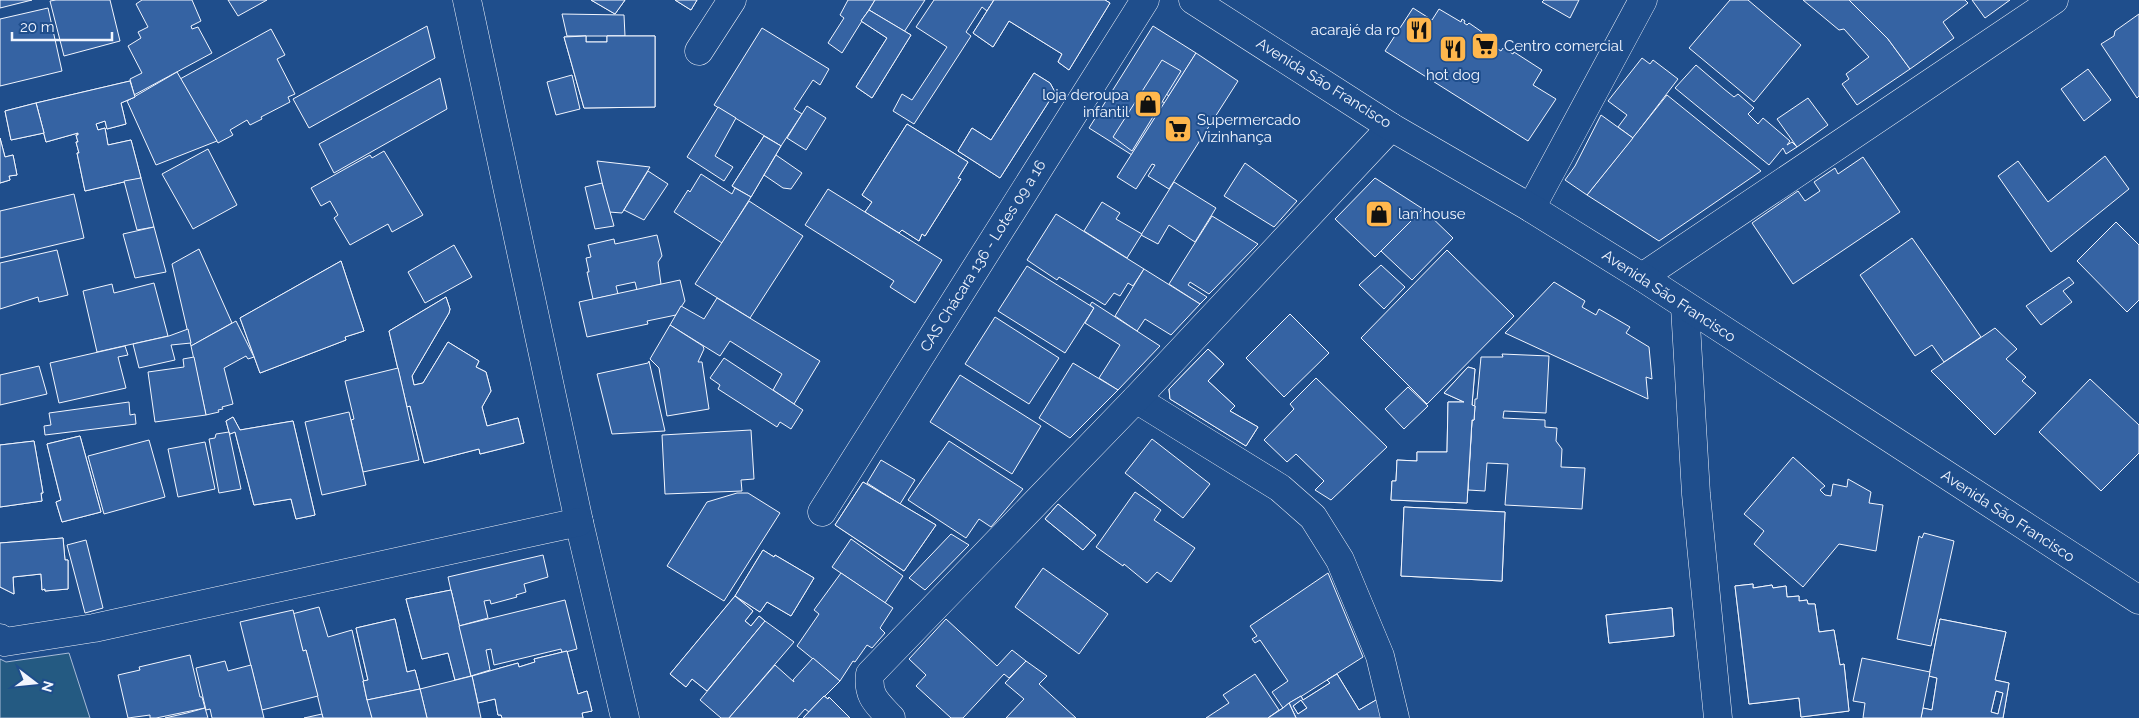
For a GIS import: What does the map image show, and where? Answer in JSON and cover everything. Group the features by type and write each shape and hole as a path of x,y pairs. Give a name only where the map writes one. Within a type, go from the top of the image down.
{"street":[{"path":"467,0 579,522 625,718"},
{"path":"699,51 732,0"},
{"name":"CAS Chácara 136 - Lotes 09 a 16","path":"822,512 1145,0"},
{"name":"Avenida São Francisco","path":"1193,0 1391,127 1531,208 1642,277 1685,307 2139,600"},
{"path":"1531,208 1644,0"},
{"path":"1642,277 2054,0"},
{"path":"891,718 876,702 868,688 870,674 1136,399 1391,127"},
{"path":"1685,307 1696,494 1718,718"},
{"path":"1136,399 1280,488 1313,517 1340,560 1380,656 1395,718"},
{"path":"0,638 5,642 94,628 579,522"}],"shaded area":[{"path":"69,653 90,718 0,718 0,659 6,662"}],"building":[{"path":"0,0 32,0 0,8"},
{"path":"110,0 120,41 64,56 50,1"},
{"path":"142,0 192,0 201,21 191,26 192,29 198,27 212,53 134,95 130,79 142,73 128,46 141,38 138,32 148,27 136,4"},
{"path":"228,0 267,0 238,16"},
{"path":"591,0 625,0 615,14"},
{"path":"591,0 625,0 615,14"},
{"path":"675,0 697,0 691,10"},
{"path":"675,0 697,0 691,10"},
{"path":"848,0 875,0 842,53 828,43 844,18 840,15"},
{"path":"875,0 925,0 904,32 869,10"},
{"path":"934,0 994,0 987,11 982,7 966,32 971,36 914,124 893,111 902,94 912,100 947,47 916,27"},
{"path":"994,0 1105,0 1110,3 1069,70 1058,62 1062,54 1009,21 993,47 973,33"},
{"path":"994,0 1105,0 1110,3 1069,70 1058,62 1062,54 1009,21 993,47 973,33"},
{"path":"1544,0 1579,0 1570,18 1542,2"},
{"path":"1730,0 1748,0 1801,45 1754,102 1689,48"},
{"path":"1803,0 1849,0 1888,39 1910,69 1857,105 1842,84 1849,79 1846,74 1869,57 1844,29 1839,30"},
{"path":"1849,0 1965,0 1968,3 1943,22 1954,38 1910,69 1888,39"},
{"path":"1972,0 2010,0 1985,18"},
{"path":"48,8 62,71 0,86 0,19"},
{"path":"1413,8 1432,20 1439,9 1461,22 1462,19 1467,25 1469,23 1482,32 1479,37 1501,51 1503,48 1513,54 1514,52 1542,70 1533,85 1556,99 1528,141 1385,51"},
{"path":"869,10 911,35 872,98 856,87 887,38 861,21"},
{"path":"869,10 911,35 872,98 856,87 887,38 861,21"},
{"path":"562,14 624,15 625,36 567,36"},
{"path":"2139,14 2139,96 2137,98 2101,44 2114,36 2115,31"},
{"path":"427,26 435,58 309,128 293,99"},
{"path":"1153,26 1196,53 1169,96 1166,94 1161,101 1165,103 1132,155 1089,128"},
{"path":"762,28 829,69 820,85 813,80 794,109 802,114 781,146 714,105"},
{"path":"271,29 285,55 277,59 295,94 288,97 290,102 261,117 262,119 250,125 247,120 230,130 233,135 218,143 180,79"},
{"path":"586,36 586,42 607,42 607,36 655,36 655,107 584,108 564,37"},
{"path":"586,36 586,42 607,42 607,36 655,36 655,107 584,108 564,37"},
{"name":"Supermercado Vizinhança","path":"1196,53 1238,81 1169,189 1148,176 1155,165 1152,164 1136,189 1117,177"},
{"path":"1642,58 1650,64 1653,60 1678,79 1633,138 1618,127 1627,115 1608,101"},
{"name":"loja deroupa infantil","path":"1162,60 1181,71 1132,151 1113,137"},
{"path":"1696,65 1734,97 1738,94 1754,108 1748,114 1758,124 1763,118 1790,141 1787,145 1792,142 1797,147 1786,154 1783,148 1769,165 1675,88"},
{"path":"2088,69 2111,100 2084,121 2061,89"},
{"path":"177,72 217,141 156,165 127,101"},
{"path":"1034,73 1050,83 1055,92 1000,178 958,151 972,128 991,140"},
{"path":"1034,73 1050,83 1055,92 1000,178 958,151 972,128 991,140"},
{"path":"572,75 580,109 556,115 547,82"},
{"path":"440,78 447,109 334,173 319,144"},
{"path":"130,81 135,97 121,103 126,124 107,129 105,121 96,124 98,130 105,128 108,145 131,140 141,178 85,191 77,153 79,153 76,142 78,142 76,135 78,133 46,142 36,103"},
{"path":"130,81 135,97 121,103 126,124 107,129 105,121 96,124 98,130 105,128 108,145 131,140 141,178 85,191 77,153 79,153 76,142 78,142 76,135 78,133 46,142 36,103"},
{"path":"1667,95 1761,171 1659,241 1587,195"},
{"path":"1808,98 1828,125 1797,147 1777,119"},
{"path":"36,103 44,133 11,140 5,111"},
{"path":"36,103 44,133 11,140 5,111"},
{"path":"807,106 826,118 806,150 787,138"},
{"path":"718,107 736,118 715,156 733,167 724,181 687,157"},
{"path":"1601,115 1633,138 1587,195 1565,180 1575,166"},
{"path":"907,124 968,162 958,178 961,179 925,236 922,234 919,241 902,230 899,233 865,212 872,202 862,195"},
{"path":"907,124 968,162 958,178 961,179 925,236 922,234 919,241 902,230 899,233 865,212 872,202 862,195"},
{"path":"764,136 781,146 751,197 732,186"},
{"path":"764,136 781,146 751,197 732,186"},
{"path":"0,138 5,157 13,155 17,175 9,176 10,180 0,183"},
{"path":"0,138 5,157 13,155 17,175 9,176 10,180 0,183"},
{"path":"208,149 237,205 193,229 162,174"},
{"path":"384,151 423,215 392,232 388,224 350,245 334,218 338,215 330,201 321,206 311,188 370,155 372,158"},
{"path":"776,155 802,173 791,189 783,188 764,175"},
{"path":"2105,156 2129,189 2051,252 1998,176 2018,161 2048,202"},
{"path":"1863,157 1900,212 1793,284 1752,223 1798,191 1805,201 1820,191 1814,182 1835,168 1838,174"},
{"path":"597,161 650,167 622,213 609,212"},
{"path":"1245,163 1297,201 1274,227 1224,196"},
{"path":"648,171 668,184 644,220 624,210"},
{"path":"701,174 732,194 735,188 751,197 722,243 674,212"},
{"path":"141,178 154,227 137,230 124,181"},
{"name":"lan house","path":"1375,178 1423,209 1375,257 1335,219"},
{"path":"1174,182 1216,208 1195,242 1169,225 1158,244 1141,235"},
{"path":"602,183 614,226 595,229 585,187"},
{"path":"828,189 942,260 915,303 890,287 894,281 805,225"},
{"path":"74,194 84,238 0,258 0,211"},
{"path":"749,201 803,236 750,318 695,284"},
{"path":"1102,202 1120,213 1116,219 1142,234 1127,258 1084,231"},
{"path":"1423,209 1453,238 1412,280 1381,251"},
{"path":"1056,214 1144,269 1133,286 1128,283 1120,296 1114,293 1105,305 1059,277 1057,280 1027,260"},
{"path":"1212,216 1258,244 1209,294 1190,282 1188,285 1207,297 1200,304 1169,284"},
{"path":"2116,222 2139,245 2139,300 2127,312 2077,261"},
{"path":"154,227 166,272 135,278 123,234"},
{"path":"657,235 662,256 658,262 661,284 637,290 635,282 616,286 618,294 593,299 587,272 589,272 586,258 591,257 588,245 614,239 615,244"},
{"path":"1912,238 1981,337 1944,362 1932,345 1915,356 1860,275"},
{"path":"454,245 472,277 425,303 408,272"},
{"path":"199,249 232,323 191,346 172,264"},
{"path":"57,250 68,295 39,302 38,297 0,309 0,263"},
{"path":"1447,250 1514,316 1427,404 1361,338"},
{"path":"341,261 364,331 345,337 346,340 260,373 240,318"},
{"path":"341,261 364,331 345,337 346,340 260,373 240,318"},
{"path":"1381,265 1405,287 1384,309 1359,285"},
{"path":"1027,266 1094,308 1065,353 998,311"},
{"path":"1144,269 1200,304 1171,335 1145,319 1137,331 1115,316"},
{"path":"2069,277 2074,283 2063,291 2072,302 2041,325 2026,306"},
{"path":"680,280 685,301 676,315 647,321 648,324 587,337 579,302"},
{"path":"1554,282 1585,301 1582,307 1596,315 1599,309 1630,327 1626,333 1649,347 1652,379 1646,377 1648,399 1505,333"},
{"path":"154,283 168,336 97,352 83,291 112,284 114,293"},
{"path":"446,297 450,309 449,313 412,376 414,385 423,383 448,342 479,361 476,367 486,372 491,391 482,407 487,426 518,418 524,443 480,454 479,449 424,463 410,406 407,407 389,331"},
{"path":"446,297 450,309 449,313 412,376 414,385 423,383 448,342 479,361 476,367 486,372 491,391 482,407 487,426 518,418 524,443 480,454 479,449 424,463 410,406 407,407 389,331"},
{"path":"717,298 820,361 794,404 773,390 782,374 730,341 720,356 670,325 681,306 704,319"},
{"path":"1092,302 1160,346 1118,390 1099,378 1120,345 1085,323 1094,308 1090,305"},
{"path":"1290,314 1329,353 1284,397 1246,358"},
{"path":"995,317 1059,358 1029,404 965,364"},
{"path":"236,321 254,357 248,359 246,356 224,368 233,404 222,407 223,409 218,410 219,412 206,415 191,346"},
{"path":"670,325 703,346 704,349 698,362 702,362 709,409 667,416 659,368 650,359"},
{"path":"1995,328 2017,349 2006,359 2026,377 2022,381 2036,393 1995,435 1931,371"},
{"path":"188,329 191,343 171,345 175,360 139,368 133,344 169,336"},
{"path":"125,346 128,355 118,357 126,388 59,403 50,363"},
{"path":"1208,349 1224,364 1208,381 1235,406 1230,411 1258,427 1246,446 1170,399 1169,389"},
{"path":"1208,349 1224,364 1208,381 1235,406 1230,411 1258,427 1246,446 1170,399 1169,389"},
{"path":"1502,354 1549,356 1546,413 1504,411 1503,418 1545,420 1545,427 1557,428 1556,441 1562,449 1561,467 1585,468 1582,509 1505,505 1508,464 1487,463 1485,491 1468,490 1472,420 1474,420 1475,399 1477,399 1481,357 1503,357"},
{"path":"194,357 206,415 155,422 148,372 184,367 183,359"},
{"path":"724,358 803,410 791,429 780,422 777,427 718,389 720,385 710,378"},
{"path":"649,361 665,431 612,434 597,374 648,363"},
{"path":"1073,363 1118,390 1070,438 1039,418"},
{"path":"39,366 47,394 0,405 0,375"},
{"path":"1468,367 1475,369 1472,405 1475,406 1474,420 1472,420 1467,503 1391,500 1392,481 1396,481 1397,460 1417,461 1417,452 1447,452 1448,402 1464,402 1444,393"},
{"path":"1468,367 1475,369 1472,405 1475,406 1474,420 1472,420 1467,503 1391,500 1392,481 1396,481 1397,460 1417,461 1417,452 1447,452 1448,402 1464,402 1444,393"},
{"path":"398,368 419,460 363,472 351,420 354,419 345,381"},
{"path":"960,375 1041,426 1012,474 930,422"},
{"path":"1316,378 1387,447 1331,500 1315,490 1324,481 1296,454 1287,462 1264,440 1294,409 1290,404"},
{"path":"2090,379 2139,425 2139,453 2101,491 2039,432"},
{"path":"1408,387 1428,406 1404,429 1385,409"},
{"path":"129,402 130,415 135,414 136,424 45,435 44,426 51,425 49,413"},
{"path":"349,412 366,485 322,495 305,422"},
{"path":"233,417 240,430 293,421 315,515 296,519 291,499 254,505 235,432 230,434 226,421"},
{"path":"233,417 240,430 293,421 315,515 296,519 291,499 254,505 235,432 230,434 226,421"},
{"path":"751,430 754,479 741,480 742,491 665,494 662,435"},
{"path":"229,432 241,489 219,493 209,439 215,438 216,434"},
{"path":"80,436 101,512 62,522 56,502 61,500 47,444"},
{"path":"80,436 101,512 62,522 56,502 61,500 47,444"},
{"path":"1152,439 1210,484 1183,518 1125,473"},
{"path":"149,440 165,497 104,514 88,456"},
{"path":"34,441 43,493 41,493 42,501 0,507 0,445"},
{"path":"34,441 43,493 41,493 42,501 0,507 0,445"},
{"path":"949,441 1023,489 991,527 979,519 966,538 908,500"},
{"path":"205,442 215,489 178,497 168,449"},
{"path":"1793,457 1825,486 1820,490 1825,495 1831,496 1833,484 1847,487 1848,479 1871,492 1869,503 1883,505 1876,551 1839,544 1803,587 1754,544 1764,531 1744,514"},
{"path":"881,460 915,480 900,504 867,483"},
{"path":"863,482 936,525 904,571 835,525"},
{"path":"863,482 936,525 904,571 835,525"},
{"path":"1135,492 1161,510 1154,520 1195,548 1171,582 1157,572 1147,583 1124,564 1123,566 1096,547"},
{"path":"737,493 748,493 780,513 724,601 667,566 707,502"},
{"path":"1058,504 1096,535 1083,550 1045,519"},
{"path":"1058,504 1096,535 1083,550 1045,519"},
{"path":"1404,507 1505,512 1502,581 1401,576"},
{"path":"1404,507 1505,512 1502,581 1401,576"},
{"path":"1924,533 1954,541 1931,646 1897,639 1919,536 1922,538"},
{"path":"951,534 969,545 925,590 909,578"},
{"path":"63,538 65,560 68,560 68,589 42,590 41,574 13,577 14,594 0,587 0,543"},
{"path":"63,538 65,560 68,560 68,589 42,590 41,574 13,577 14,594 0,587 0,543"},
{"path":"851,539 903,576 885,603 832,567"},
{"path":"86,540 103,608 85,613 67,545"},
{"path":"763,550 814,578 791,616 767,602 760,612 735,596"},
{"path":"763,550 814,578 791,616 767,602 760,612 735,596"},
{"path":"543,555 548,577 524,584 526,592 516,595 517,597 491,604 490,600 484,601 488,618 459,626 448,577"},
{"path":"1043,568 1108,614 1079,654 1015,607"},
{"path":"841,573 893,608 880,628 885,633 872,648 867,645 855,662 853,661 840,681 797,646 819,614 814,610"},
{"path":"1328,573 1363,657 1283,708 1272,692 1288,681 1260,640 1255,643 1252,639 1257,636 1250,626"},
{"path":"1753,584 1753,588 1772,585 1773,588 1786,586 1787,597 1799,596 1799,601 1807,600 1808,604 1815,604 1819,632 1834,630 1840,665 1844,664 1849,711 1801,717 1799,698 1749,704 1735,586"},
{"path":"1753,584 1753,588 1772,585 1773,588 1786,586 1787,597 1799,596 1799,601 1807,600 1808,604 1815,604 1819,632 1834,630 1840,665 1844,664 1849,711 1801,717 1799,698 1749,704 1735,586"},
{"path":"451,590 471,676 455,680 448,653 422,659 406,599"},
{"path":"451,590 471,676 455,680 448,653 422,659 406,599"},
{"path":"735,596 753,611 745,621 751,626 759,616 765,621 707,691 692,679 686,687 670,674"},
{"path":"735,596 753,611 745,621 751,626 759,616 765,621 707,691 692,679 686,687 670,674"},
{"path":"565,600 577,649 562,653 561,649 494,665 491,649 486,650 490,670 471,676 459,626"},
{"path":"319,607 328,637 352,630 372,718 323,718 306,650 303,651 292,614"},
{"path":"1672,608 1674,636 1609,643 1606,615"},
{"path":"1672,608 1674,636 1609,643 1606,615"},
{"path":"293,610 303,651 306,650 318,696 262,710 240,622"},
{"path":"395,619 407,672 415,670 420,689 367,700 363,681 368,680 356,628"},
{"path":"395,619 407,672 415,670 420,689 367,700 363,681 368,680 356,628"},
{"path":"946,619 997,666 1012,650 1026,661 1009,678 1004,674 963,718 951,718 916,686 926,675 909,659"},
{"path":"1940,619 2006,632 1995,680 2009,683 2003,718 1921,718 1923,708 1932,710 1937,678 1929,676","holes":["1996,691 2003,693 1998,714 1991,712"]},
{"path":"1940,619 2006,632 1995,680 2009,683 2003,718 1921,718 1923,708 1932,710 1937,678 1929,676","holes":["1996,691 2003,693 1998,714 1991,712"]},
{"path":"765,621 794,642 729,718 721,718 700,700"},
{"path":"567,651 578,694 587,691 592,711 582,713 583,718 502,718 501,715 498,715 495,699 478,703 472,676 518,663 519,667 535,662 534,659"},
{"path":"567,651 578,694 587,691 592,711 582,713 583,718 502,718 501,715 498,715 495,699 478,703 472,676 518,663 519,667 535,662 534,659"},
{"path":"190,655 200,697 202,697 205,708 156,718 150,718 150,715 128,718 118,675 140,670 139,667"},
{"path":"813,658 840,681 809,712 805,709 797,718 729,718 775,665 794,682 793,680"},
{"path":"1862,658 1930,672 1921,718 1863,718 1865,703 1853,701"},
{"path":"225,661 228,671 251,665 264,718 212,718 210,709 206,710 196,668"},
{"path":"1026,661 1047,676 1039,684 1076,718 1006,718 1024,699 1005,683"},
{"path":"1255,674 1279,710 1268,718 1206,718 1229,703 1223,695"},
{"path":"1337,674 1359,710 1376,700 1386,718 1296,718 1289,703 1301,696 1303,700 1330,683 1327,680","holes":["1301,700 1307,708 1298,714 1293,706"]},
{"path":"1337,674 1359,710 1376,700 1386,718 1296,718 1289,703 1301,696 1303,700 1330,683 1327,680","holes":["1301,700 1307,708 1298,714 1293,706"]},
{"path":"472,676 481,718 427,718 420,689"},
{"path":"420,689 427,718 372,718 367,700"},
{"path":"824,696 828,699 829,697 850,718 803,718"},
{"path":"824,696 828,699 829,697 850,718 803,718"},
{"path":"1289,703 1296,718 1268,718 1283,708"},
{"path":"1289,703 1296,718 1268,718 1283,708"},
{"path":"205,708 208,718 165,718 187,713"},
{"path":"322,714 323,718 304,718"}],"place":[{"name":"acarajé da ro","path":"1419,30"},
{"name":"Centro comercial","path":"1485,46"},
{"name":"hot dog","path":"1453,49"},
{"name":"loja deroupa infantil","path":"1148,104"},
{"name":"Supermercado Vizinhança","path":"1178,129"},
{"name":"lan house","path":"1379,214"}]}
